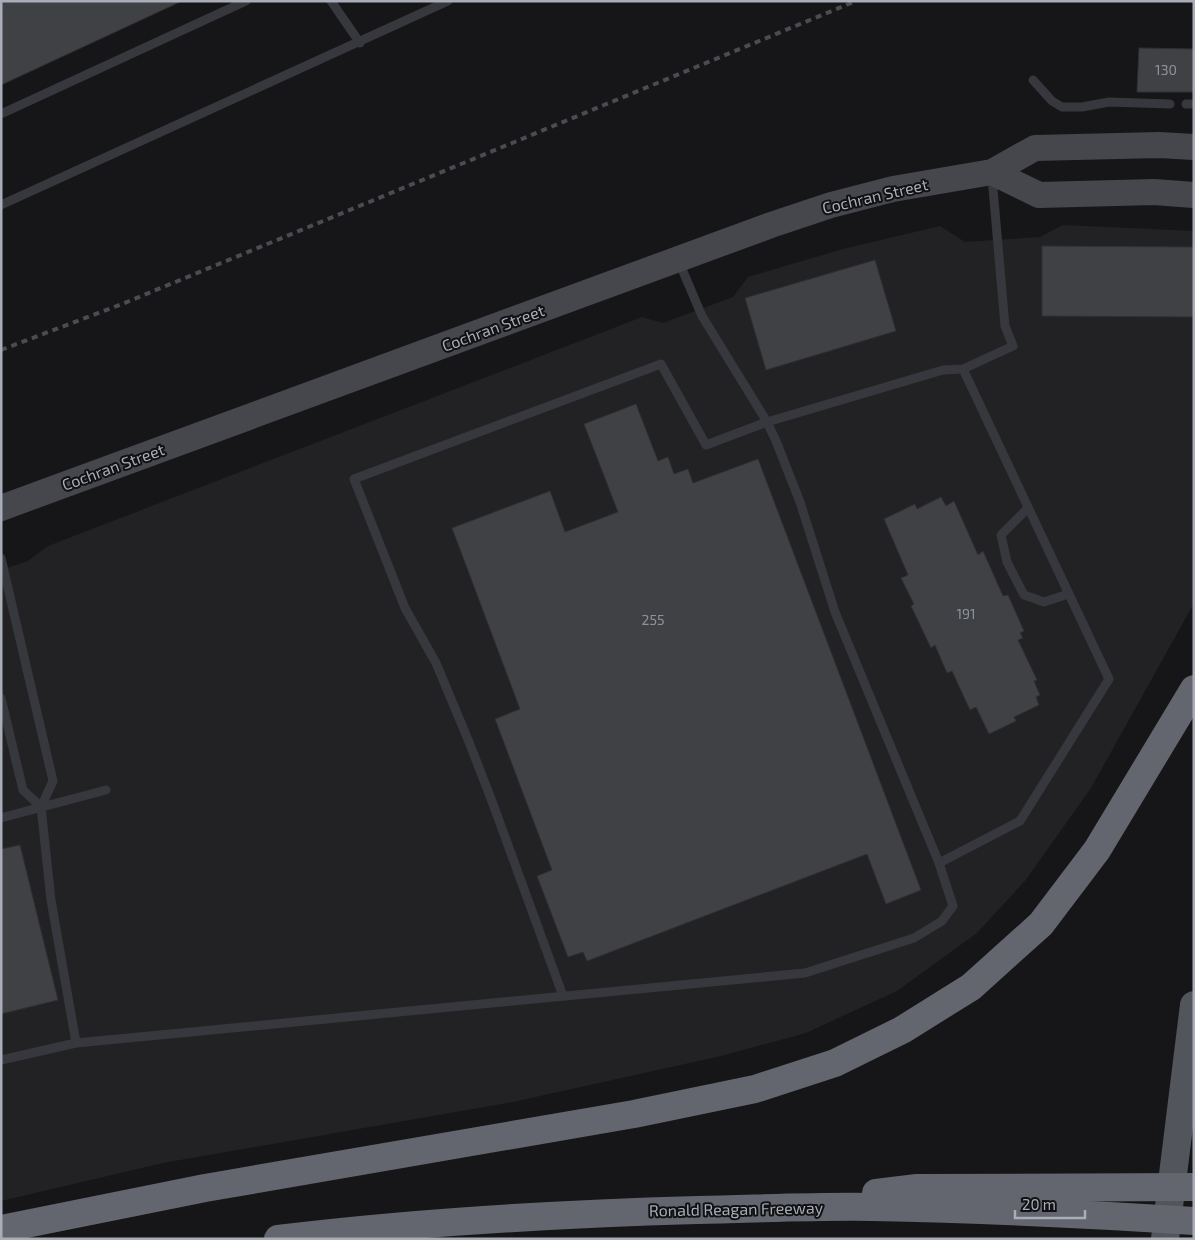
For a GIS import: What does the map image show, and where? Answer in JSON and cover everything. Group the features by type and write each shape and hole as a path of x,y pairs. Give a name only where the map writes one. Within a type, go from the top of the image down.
{"highway":[{"path":"1,1229 205,1188 634,1114 755,1089 835,1063 902,1030 971,987 1041,924 1098,850 1194,689"},
{"path":"1068,1200 1194,1187"},
{"name":"Ronald Reagan Freeway","path":"278,1239 335,1232 577,1213 868,1207 1068,1200 1194,1221"}],"main road":[{"name":"Cochran Street","path":"1,508 771,225 832,205 893,189 992,172 1035,148 1159,145 1194,147"},
{"path":"992,172 1039,194 1154,192 1194,194"},
{"path":"1165,1239 1194,1005"}],"lane":[{"path":"1,114 246,1"},
{"path":"331,1 360,43"},
{"path":"1,206 448,1"},
{"path":"1034,80 1052,102 1062,107 1082,107 1109,102 1170,104"},
{"path":"564,996 476,760 436,663 404,608 354,479 662,364 706,445 767,422 943,370 962,369 1013,346 1005,326 992,172"},
{"path":"1,1060 76,1043 805,973 914,938 942,921 953,906 939,863 835,612 800,502 776,441 767,422 702,316 678,260"},
{"path":"939,863 1020,821 1109,679 962,369"},
{"path":"1028,508 1001,534 1008,562 1024,595 1044,602 1068,594"},
{"path":"1,558 53,781 41,807 51,900 76,1043"},
{"path":"1,698 23,790 41,807"},
{"path":"1,818 106,790"}],"shaded area":[{"path":"1063,225 1194,231 1194,603 1091,788 1025,881 977,933 897,991 806,1033 721,1056 513,1102 163,1163 1,1201 1,570 28,561 48,546 642,317 663,323 733,297 748,277 843,249 940,226 965,242 1040,237"}],"building":[{"path":"1,1 182,1 1,85"},
{"path":"1139,48 1194,49 1194,92 1137,92"},
{"path":"1042,246 1194,247 1194,317 1042,316"},
{"path":"875,260 896,331 766,370 745,298"},
{"path":"636,404 658,461 668,457 674,474 688,469 693,483 758,459 921,890 886,904 867,854 587,961 583,952 568,957 537,876 552,870 495,719 520,709 452,528 550,491 565,532 618,512 584,424"},
{"path":"941,497 946,506 954,501 978,555 983,551 1003,596 1008,595 1024,631 1020,633 1023,638 1018,640 1037,680 1034,681 1040,695 1036,697 1039,705 1014,717 1016,721 989,734 976,707 970,710 952,671 947,673 935,645 931,648 911,606 914,604 901,578 908,575 884,519 915,504 917,509"},
{"path":"20,845 58,1000 1,1014 1,849"}],"railway":[{"path":"1,350 122,304 856,1"}]}
